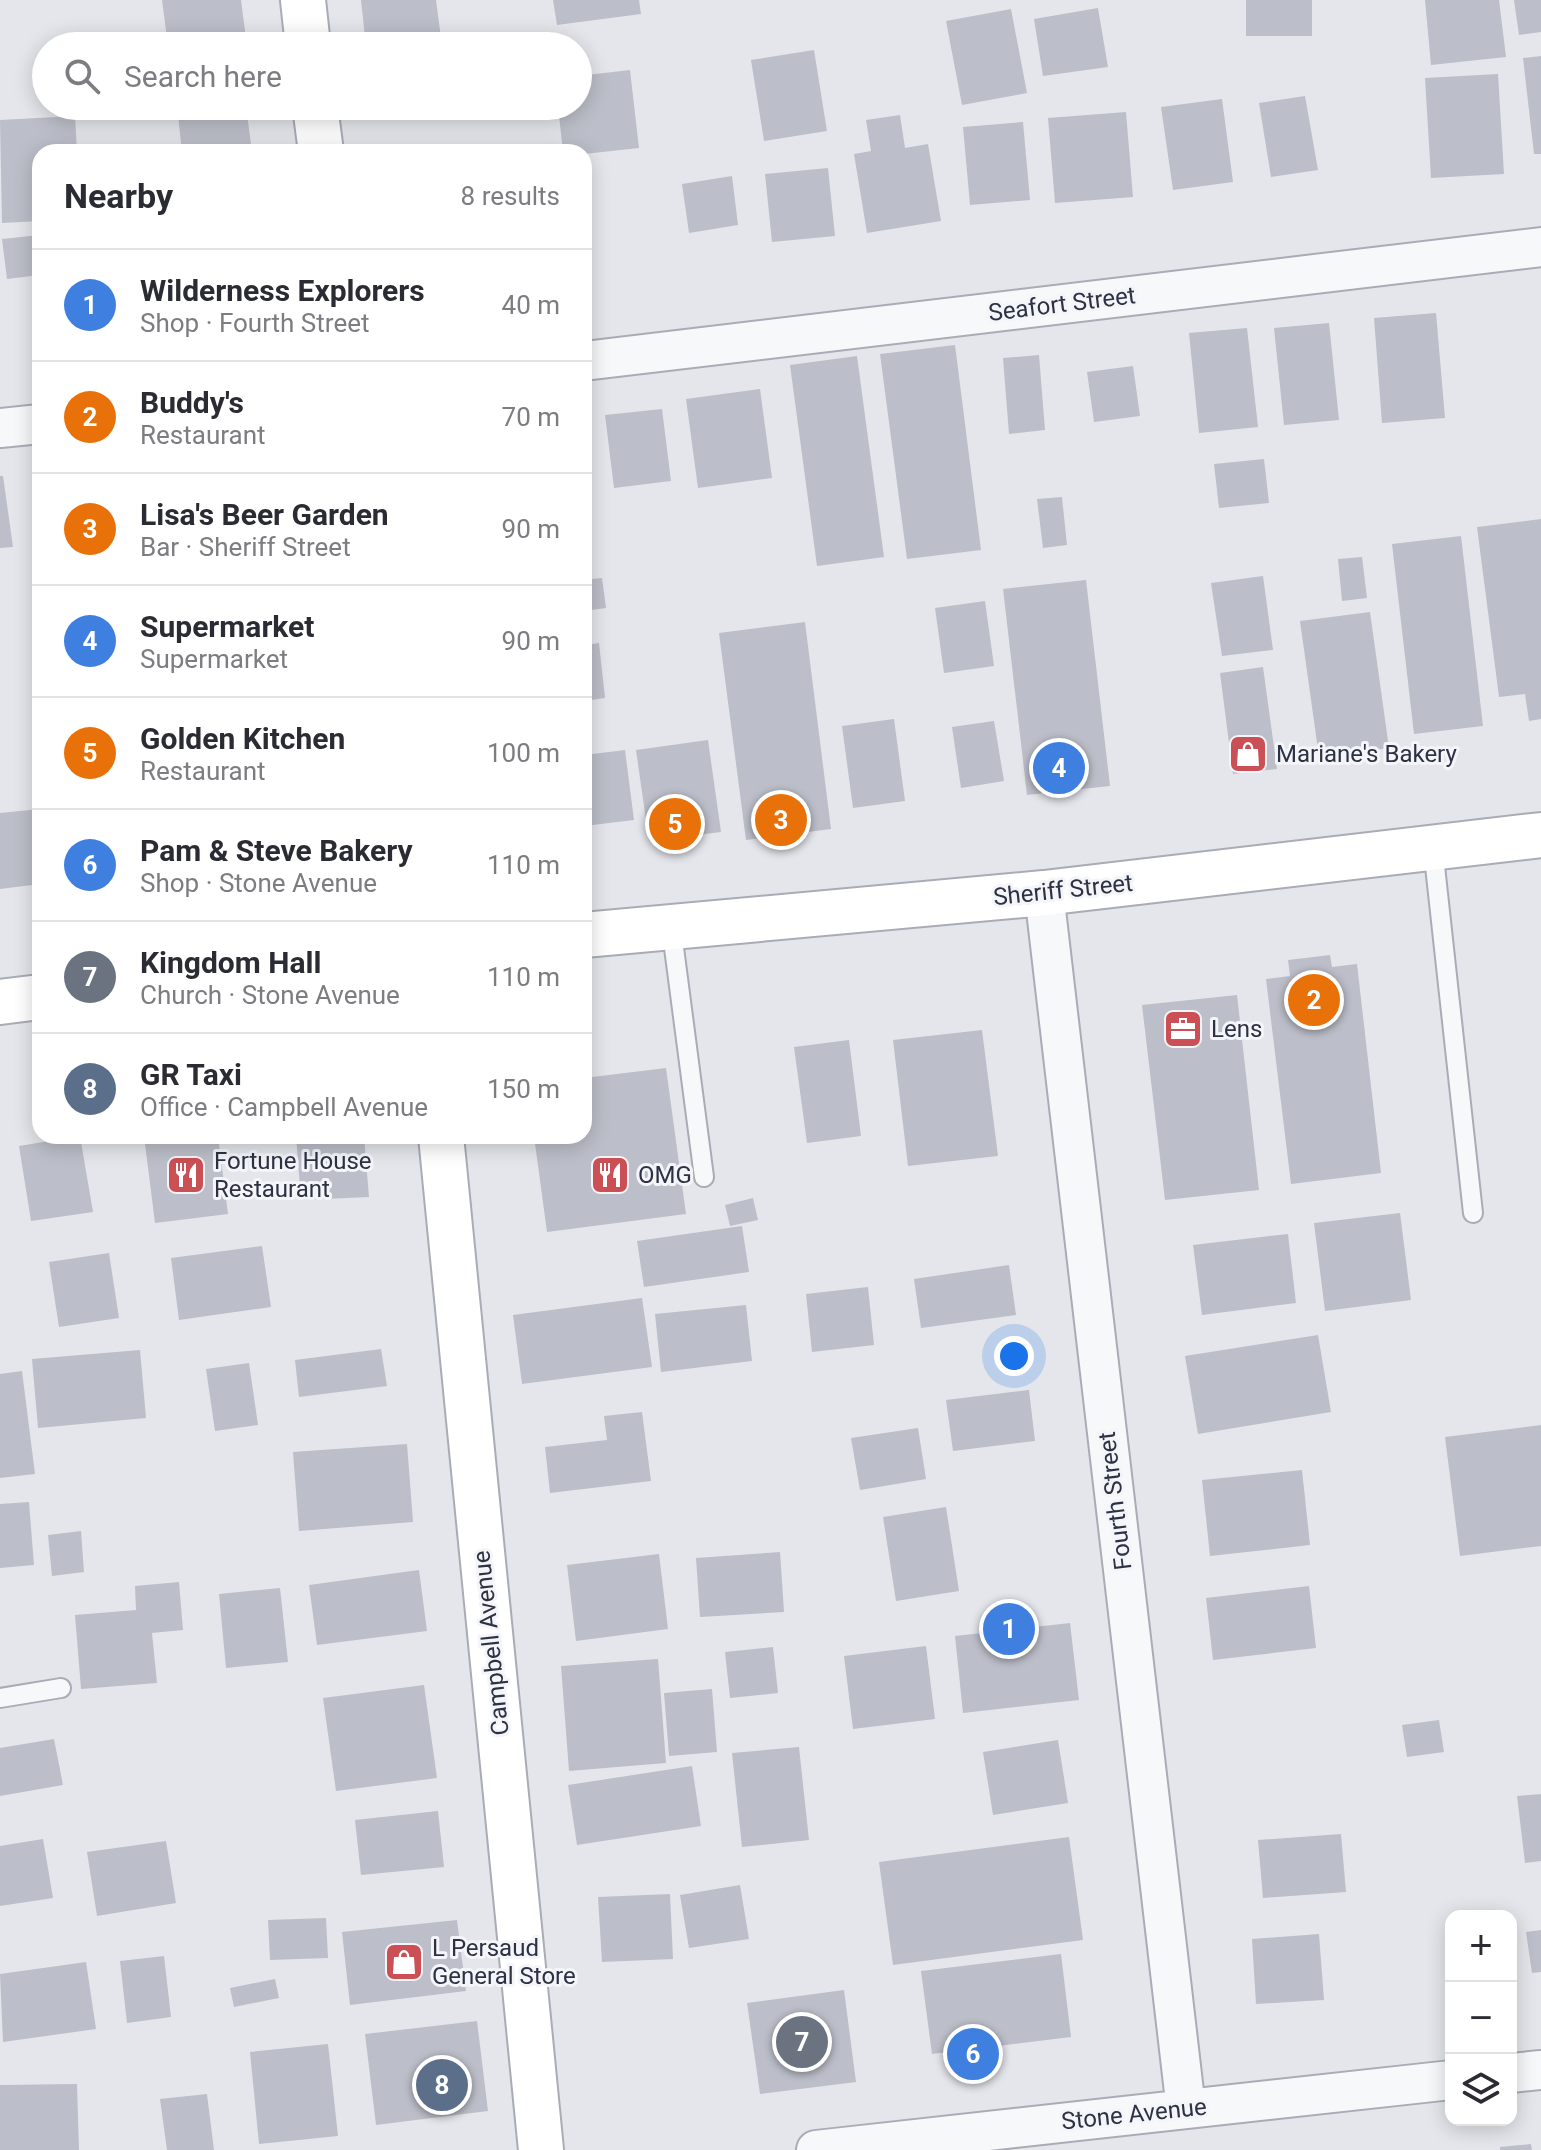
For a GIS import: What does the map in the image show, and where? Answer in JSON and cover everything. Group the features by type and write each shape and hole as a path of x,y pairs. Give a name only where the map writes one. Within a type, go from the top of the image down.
{"street":[{"path":"303,0 306,32"},
{"path":"317,120 320,144"},
{"name":"Seafort Street","path":"592,360 1541,247"},
{"path":"0,428 32,425"},
{"name":"Sheriff Street","path":"592,934 1044,893 1541,835"},
{"name":"Fourth Street","path":"1044,893 1186,2109"},
{"path":"0,1002 32,998"},
{"name":"Campbell Avenue","path":"442,1144 541,2150"},
{"path":"1517,2072 1541,2070"},
{"name":"Stone Avenue","path":"816,2150 1445,2081"}],"lane":[{"path":"1433,848 1473,1213"},
{"path":"671,925 704,1177"},
{"path":"0,1698 61,1688"}],"building":[{"path":"162,0 241,0 245,32 166,32"},
{"path":"361,0 436,0 440,32 364,32"},
{"path":"553,0 639,0 641,14 557,25"},
{"path":"1246,0 1312,0 1312,36 1246,36"},
{"path":"1425,0 1499,0 1506,57 1431,65"},
{"path":"1514,0 1541,0 1541,32 1519,35"},
{"path":"1098,8 1108,67 1043,76 1034,19"},
{"path":"1011,9 1027,93 962,105 946,21"},
{"path":"814,50 827,131 764,141 751,60"},
{"path":"1541,56 1541,154 1534,154 1523,58"},
{"path":"630,70 639,148 592,153 592,144 562,144 560,120 592,120 592,74"},
{"path":"1498,74 1504,174 1431,178 1425,78"},
{"path":"1305,96 1318,170 1271,177 1259,103"},
{"path":"1222,99 1233,182 1173,190 1161,107"},
{"path":"1126,112 1133,197 1055,203 1048,118"},
{"path":"900,115 905,148 928,144 941,221 867,233 854,154 871,151 866,120"},
{"path":"0,120 75,120 77,144 32,144 32,221 2,223"},
{"path":"179,120 248,120 251,144 181,144"},
{"path":"1023,122 1030,200 970,205 963,127"},
{"path":"828,168 835,236 772,242 765,174"},
{"path":"732,176 738,225 689,233 682,184"},
{"path":"32,236 32,276 7,279 2,239"},
{"path":"1436,313 1445,418 1382,423 1374,318"},
{"path":"1329,323 1339,420 1284,425 1274,328"},
{"path":"1247,328 1258,427 1199,433 1189,333"},
{"path":"955,345 981,550 907,559 880,354"},
{"path":"1039,355 1045,430 1009,434 1003,358"},
{"path":"857,356 884,557 817,566 790,365"},
{"path":"1133,366 1140,416 1094,422 1087,372"},
{"path":"760,389 772,478 698,488 686,399"},
{"path":"662,409 671,481 614,488 605,415"},
{"path":"1264,459 1269,503 1219,508 1214,464"},
{"path":"0,476 3,476 13,547 0,548"},
{"path":"1062,497 1067,545 1043,548 1037,499"},
{"path":"1541,519 1541,719 1529,721 1525,694 1499,697 1477,527"},
{"path":"1461,536 1483,726 1414,734 1392,544"},
{"path":"1362,557 1367,598 1342,601 1338,559"},
{"path":"1263,576 1273,650 1222,656 1211,583"},
{"path":"602,578 606,608 592,610 592,579"},
{"path":"1086,580 1110,786 1027,795 1003,589"},
{"path":"985,601 994,666 944,673 935,608"},
{"path":"1370,612 1389,748 1319,757 1300,621"},
{"path":"805,622 831,829 746,840 719,633"},
{"path":"599,643 605,698 592,700 592,644"},
{"path":"1263,667 1277,769 1233,774 1220,673"},
{"path":"894,719 905,801 853,808 842,726"},
{"path":"994,721 1004,781 961,788 952,727"},
{"path":"708,740 721,832 649,841 636,750"},
{"path":"625,750 634,820 592,825 592,754"},
{"path":"32,810 32,885 0,889 0,813"},
{"path":"1330,955 1332,967 1357,964 1381,1173 1291,1184 1266,979 1290,976 1288,960"},
{"path":"1237,995 1259,1190 1165,1200 1142,1005"},
{"path":"982,1030 998,1156 908,1166 893,1040"},
{"path":"849,1040 861,1136 807,1143 794,1047"},
{"name":"OMG","path":"666,1068 686,1214 547,1232 535,1144 592,1144 592,1077"},
{"path":"81,1144 93,1212 31,1221 19,1146"},
{"name":"Fortune House Restaurant","path":"145,1144 219,1144 228,1214 155,1223"},
{"path":"297,1144 365,1144 369,1197 301,1200"},
{"path":"753,1198 758,1220 730,1226 725,1205"},
{"path":"1400,1213 1411,1300 1325,1311 1314,1223"},
{"path":"742,1226 749,1272 644,1287 637,1241"},
{"path":"1288,1234 1296,1303 1202,1315 1193,1245"},
{"path":"262,1246 271,1307 179,1320 171,1258"},
{"path":"109,1253 119,1318 59,1327 49,1262"},
{"path":"1009,1265 1016,1315 921,1328 914,1279"},
{"path":"868,1287 874,1345 812,1352 806,1294"},
{"path":"642,1298 652,1367 522,1384 513,1315"},
{"path":"746,1305 752,1361 661,1372 655,1314"},
{"path":"1318,1335 1331,1412 1198,1434 1185,1356"},
{"path":"381,1349 387,1386 299,1397 295,1360"},
{"path":"140,1350 146,1418 38,1428 32,1359"},
{"path":"249,1363 258,1425 215,1431 206,1369"},
{"path":"22,1371 35,1474 0,1478 0,1374"},
{"path":"1029,1390 1035,1441 953,1451 946,1400"},
{"path":"642,1412 651,1481 550,1493 545,1447 607,1440 604,1416"},
{"path":"1541,1425 1541,1546 1460,1556 1445,1437"},
{"path":"918,1428 926,1479 860,1490 851,1438"},
{"path":"407,1444 413,1522 299,1531 293,1452"},
{"path":"1302,1470 1310,1545 1210,1556 1202,1480"},
{"path":"29,1502 34,1565 0,1568 0,1504"},
{"path":"946,1507 959,1591 896,1601 883,1517"},
{"path":"81,1531 84,1572 52,1576 48,1535"},
{"path":"780,1552 784,1612 700,1617 696,1558"},
{"path":"659,1554 668,1629 576,1641 567,1565"},
{"path":"419,1570 427,1631 317,1645 309,1585"},
{"path":"179,1582 183,1630 152,1633 157,1683 81,1689 75,1615 136,1610 135,1586"},
{"path":"1309,1586 1316,1648 1213,1660 1206,1598"},
{"path":"280,1588 288,1662 226,1668 219,1594"},
{"path":"1070,1623 1079,1700 963,1713 955,1636"},
{"path":"926,1646 935,1719 853,1729 844,1656"},
{"path":"773,1647 778,1693 730,1698 725,1652"},
{"path":"658,1659 666,1763 569,1771 561,1666"},
{"path":"424,1685 437,1778 336,1791 323,1698"},
{"path":"712,1689 717,1752 669,1756 664,1693"},
{"path":"1439,1720 1444,1752 1407,1757 1402,1725"},
{"path":"54,1739 63,1785 0,1796 0,1748"},
{"path":"1058,1740 1068,1803 993,1815 983,1752"},
{"path":"799,1747 809,1840 742,1847 732,1753"},
{"path":"692,1766 701,1826 577,1845 568,1785"},
{"path":"1541,1794 1541,1861 1525,1863 1517,1796"},
{"path":"438,1811 444,1867 361,1875 355,1820"},
{"path":"1341,1834 1346,1892 1263,1898 1258,1840"},
{"path":"1069,1837 1083,1940 893,1965 879,1862"},
{"path":"43,1839 53,1898 0,1906 0,1846"},
{"path":"166,1841 176,1903 97,1916 87,1852"},
{"path":"740,1885 749,1939 689,1948 680,1895"},
{"path":"670,1894 673,1959 602,1962 598,1897"},
{"path":"326,1918 328,1958 270,1960 268,1920"},
{"name":"L Persaud General Store","path":"457,1920 466,1991 350,2005 342,1932"},
{"path":"1541,1930 1541,1972 1532,1973 1526,1932"},
{"path":"1319,1934 1324,2000 1256,2004 1252,1939"},
{"path":"1061,1954 1071,2037 932,2054 921,1971"},
{"path":"164,1956 171,2017 127,2023 120,1961"},
{"path":"86,1962 96,2029 3,2042 0,1974"},
{"path":"275,1979 279,1998 234,2007 230,1988"},
{"path":"844,1990 856,2082 760,2094 747,2003"},
{"path":"477,2021 488,2111 376,2125 365,2034"},
{"path":"328,2044 338,2136 259,2144 250,2052"},
{"path":"77,2084 79,2150 0,2150 0,2085"},
{"path":"207,2094 214,2150 167,2150 160,2099"},
{"path":"1531,2144 1532,2150 1500,2150 1500,2147"}],"place":[{"name":"Mariane's Bakery","path":"1248,754"},
{"name":"Supermarket","path":"1059,768"},
{"name":"Lisa's Beer Garden","path":"781,820"},
{"name":"Golden Kitchen","path":"675,824"},
{"name":"Buddy's","path":"1314,1000"},
{"name":"Lens","path":"1183,1029"},
{"name":"Fortune House Restaurant","path":"186,1175"},
{"name":"OMG","path":"610,1175"},
{"name":"Wilderness Explorers","path":"1009,1629"},
{"name":"L Persaud General Store","path":"404,1962"},
{"name":"Kingdom Hall","path":"802,2042"},
{"name":"Pam & Steve Bakery","path":"973,2054"},
{"name":"GR Taxi","path":"442,2085"}]}
